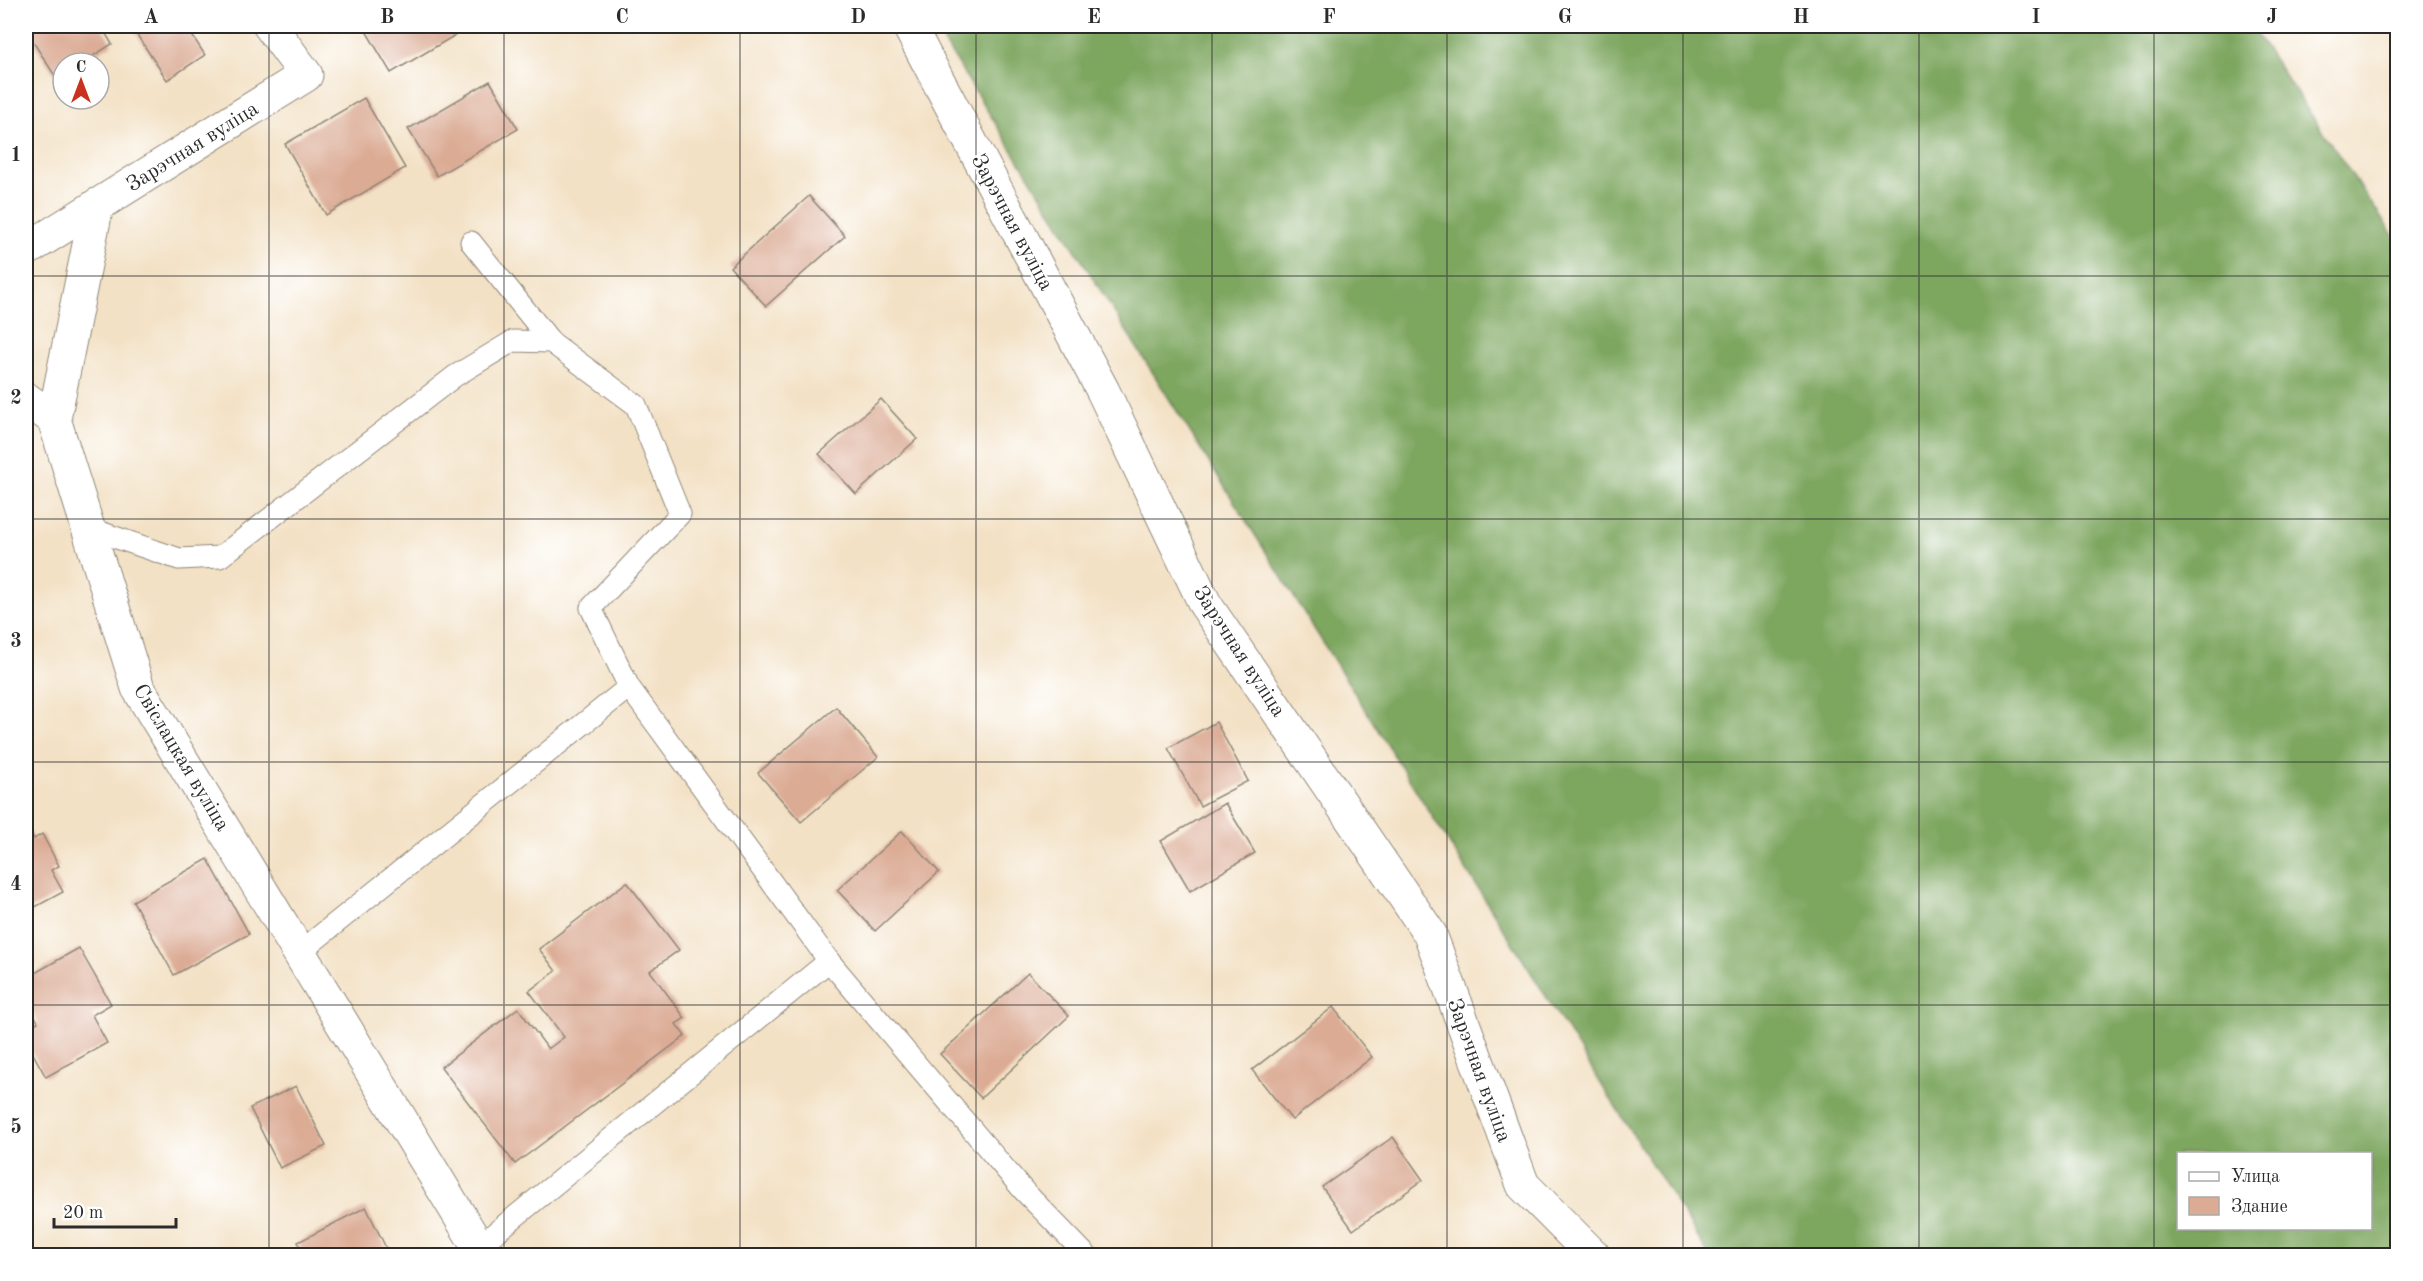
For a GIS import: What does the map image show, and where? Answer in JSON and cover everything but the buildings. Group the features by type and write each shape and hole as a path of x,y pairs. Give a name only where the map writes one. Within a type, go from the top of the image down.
{"street":[{"name":"Зарэчная вуліца","path":"26,250 306,75 270,26"},
{"name":"Зарэчная вуліца","path":"909,26 1103,391 1205,604 1430,934 1523,1185 1594,1256"},
{"name":"Свіслацкая вуліца","path":"97,205 54,419 138,688 482,1251"},
{"path":"26,399 54,419"}],"lane":[{"path":"471,242 551,342 636,405 680,514 591,608 629,687 829,961 1024,1191 1088,1256"},
{"path":"88,528 179,559 220,557 455,376 513,341 551,342"},
{"path":"300,952 629,687"},
{"path":"482,1251 829,961"}],"green space":[{"path":"934,26 2251,26 2397,241 2397,1255 1709,1255"}]}
